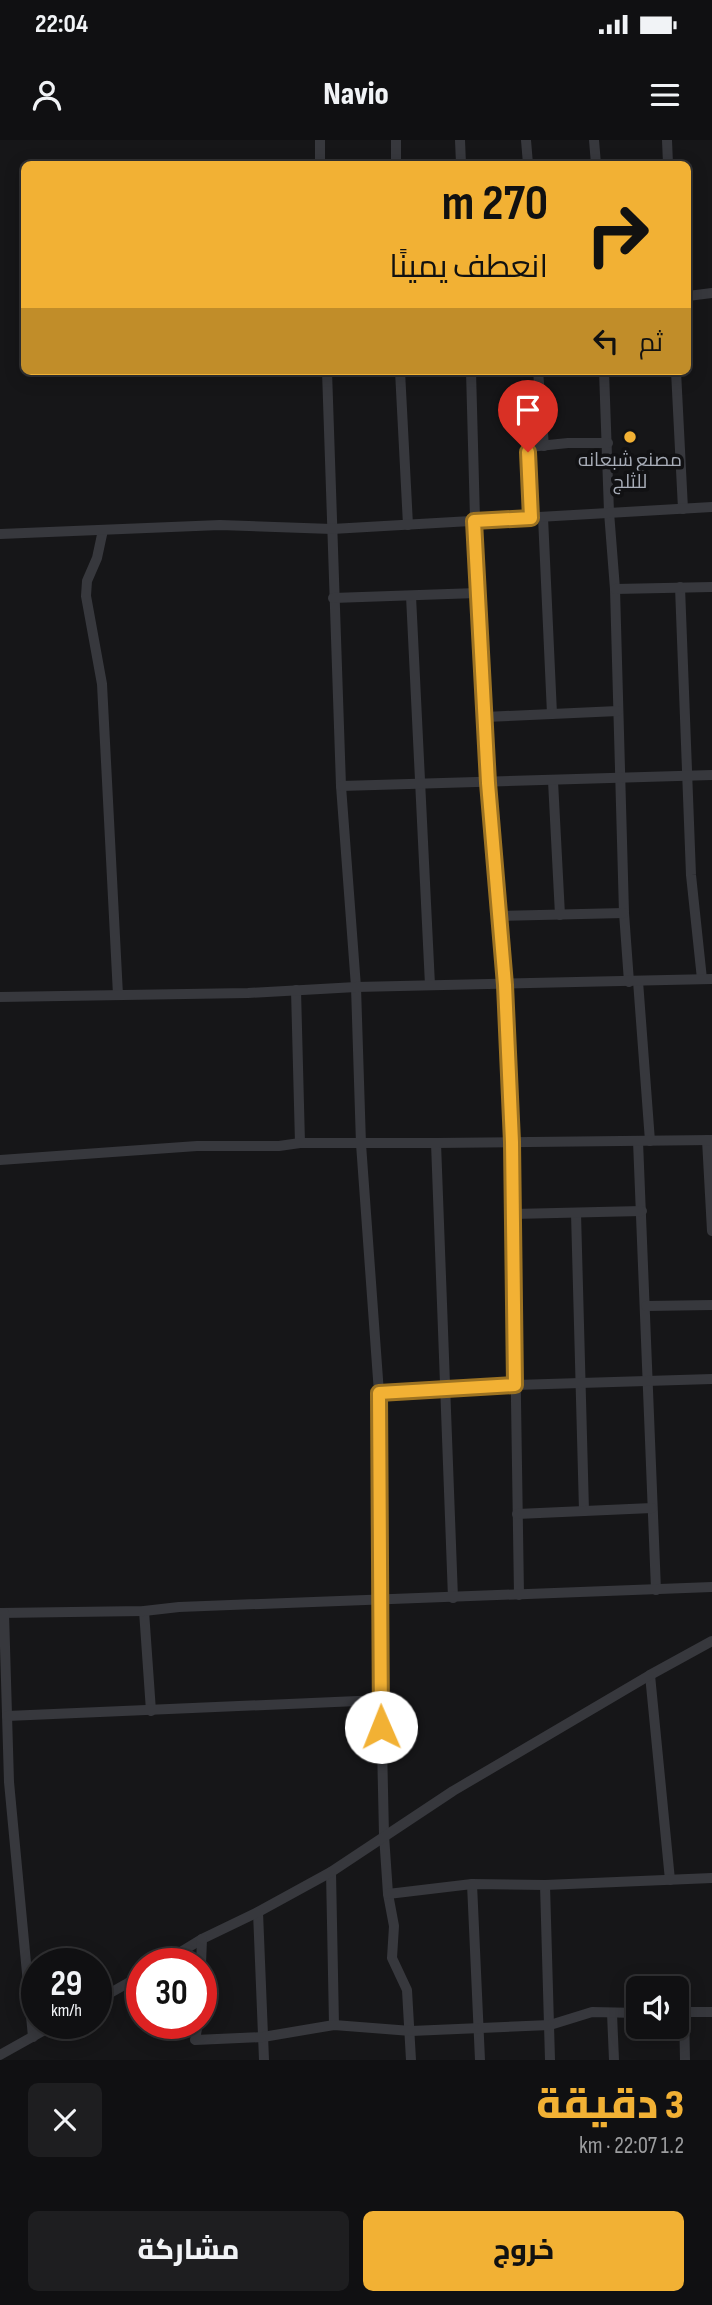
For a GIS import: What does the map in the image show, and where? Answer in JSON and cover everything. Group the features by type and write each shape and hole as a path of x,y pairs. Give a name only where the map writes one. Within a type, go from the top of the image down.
{"street":[{"path":"320,140 320,161"},
{"path":"396,140 396,161"},
{"path":"460,140 461,161"},
{"path":"526,140 528,161"},
{"path":"594,140 596,161"},
{"path":"667,140 668,161"},
{"path":"691,296 712,293"},
{"path":"327,375 341,786 356,987 361,1144 379,1393 384,1835 388,1894 394,1926 393,1958 407,1990 411,2060"},
{"path":"400,375 408,525"},
{"path":"471,375 477,593 497,916 505,985 512,1142 519,1595"},
{"path":"538,375 544,446"},
{"path":"604,375 609,512 615,589 624,913 634,982 644,1141 642,1211 656,1590"},
{"path":"676,375 683,509"},
{"path":"531,518 529,447 608,443"},
{"path":"0,534 220,524 332,529 712,508"},
{"path":"543,517 552,714"},
{"path":"103,530 97,558 87,580 86,596 102,684 117,995"},
{"path":"0,997 248,993 356,987 707,979 691,875 680,587"},
{"path":"615,589 712,587"},
{"path":"333,598 477,593"},
{"path":"411,596 430,985"},
{"path":"485,717 618,711"},
{"path":"341,786 712,775"},
{"path":"553,781 561,915"},
{"path":"497,916 624,913"},
{"path":"296,990 300,1143"},
{"path":"0,1160 197,1146 279,1146 300,1143 709,1140 712,1231"},
{"path":"436,1143 453,1598"},
{"path":"513,1214 642,1211"},
{"path":"576,1213 584,1511"},
{"path":"646,1306 712,1305"},
{"path":"379,1393 515,1385 712,1379"},
{"path":"517,1514 652,1508"},
{"path":"23,1948 5,1783 7,1716 2,1613 144,1611 712,1587"},
{"path":"144,1611 151,1711"},
{"path":"188,1948 331,1872 453,1791 650,1675 712,1642"},
{"path":"650,1675 670,1880"},
{"path":"7,1716 381,1700"},
{"path":"331,1872 334,2025"},
{"path":"388,1894 472,1884 545,1885 712,1878"},
{"path":"472,1884 480,2060"},
{"path":"545,1885 550,2060"},
{"path":"258,1912 264,2060"},
{"path":"202,1939 202,1948"},
{"path":"195,2039 263,2037 334,2025 411,2031 550,2025 592,2012 626,2013"},
{"path":"689,2012 712,2012"},
{"path":"612,2013 614,2060"},
{"path":"0,2054 28,2039"},
{"path":"683,2039 685,2060"}],"place":[{"name":"مصنع شبعانه للثلج","path":"630,437"}],"route":[{"path":"381,1727 379,1393 515,1385 512,1142 505,985 497,916 488,783 474,521 531,518 528,452"}]}
